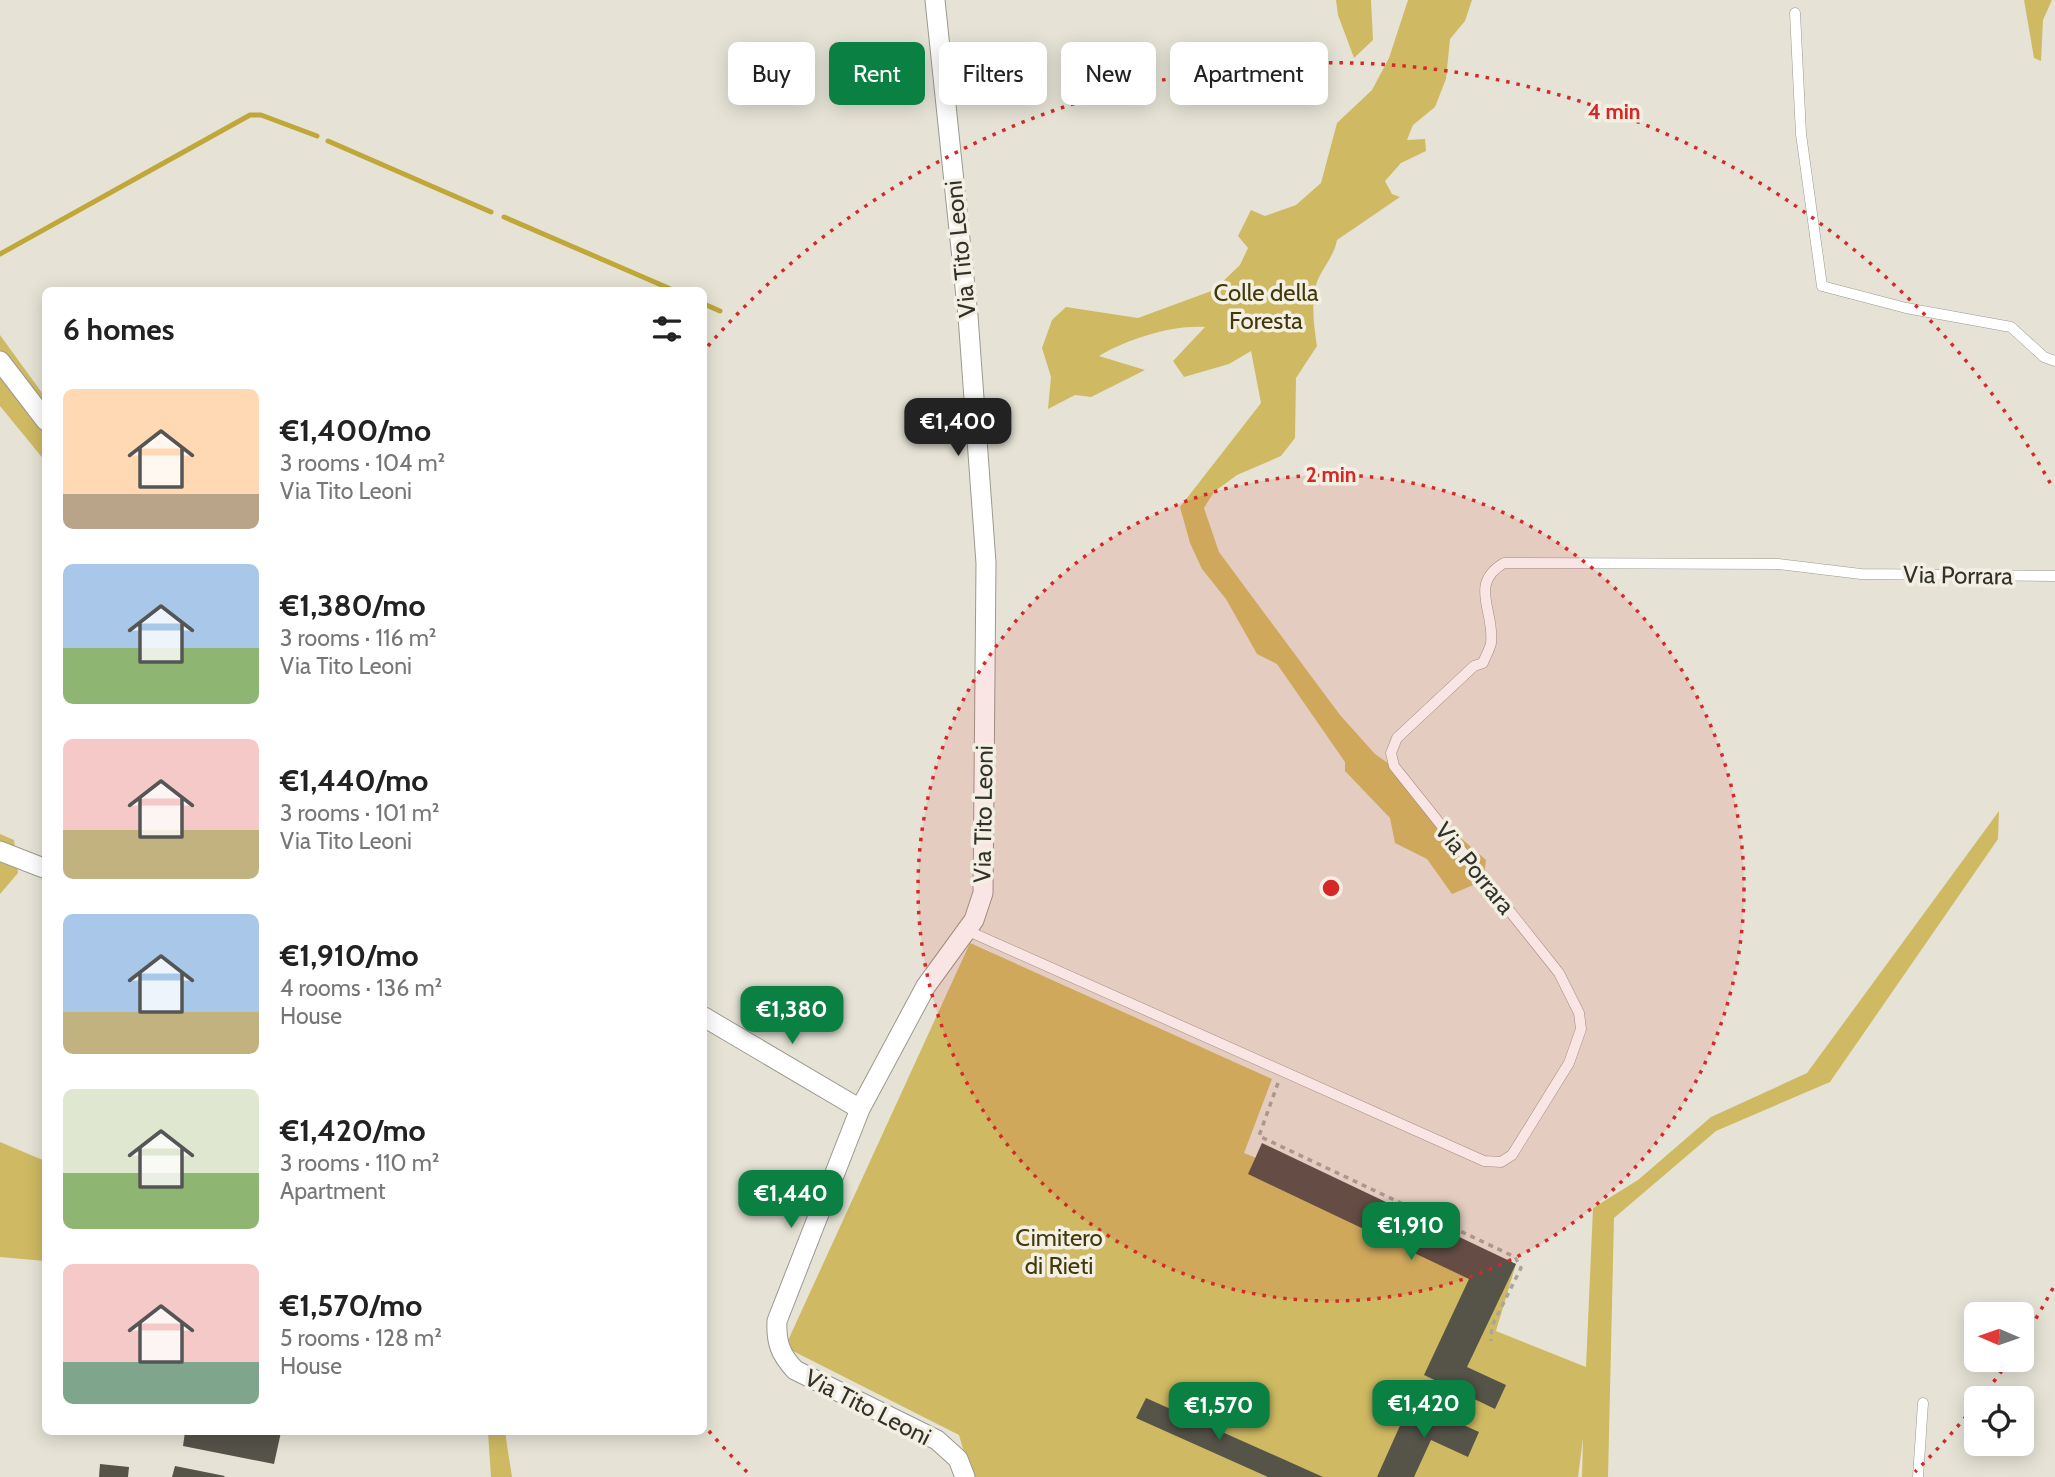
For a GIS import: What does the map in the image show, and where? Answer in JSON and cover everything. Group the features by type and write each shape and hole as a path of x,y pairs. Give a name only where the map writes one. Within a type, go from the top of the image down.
{"street":[{"name":"Via Tito Leoni","path":"935,0 968,316 986,563 982,893 974,920 926,986 860,1109 777,1321 776,1339 783,1358 794,1370 937,1440 958,1459 965,1477"},
{"path":"0,361 42,416"},
{"path":"0,851 42,867"},
{"path":"707,1019 860,1109"}],"lane":[{"path":"1796,13 1801,134 1822,286 1906,308 2011,327 2044,357 2055,361"},
{"name":"Via Porrara","path":"966,930 1483,1161 1501,1162 1511,1155 1576,1048 1581,1030 1579,1013 1559,973 1394,766 1391,753 1397,738 1474,666 1483,663 1491,643 1485,591 1493,570 1504,563 1778,564 1861,574 2055,576"},
{"path":"1918,1477 1923,1403"}],"path":[{"path":"1283,1071 1266,1108 1259,1136 1516,1257 1521,1268 1492,1326 1491,1341"}],"green space":[{"path":"1336,0 1371,0 1373,40 1354,58 1338,15"},
{"name":"Colle della Foresta","path":"1408,0 1472,0 1465,21 1450,39 1446,79 1435,107 1413,125 1407,140 1425,139 1426,151 1401,163 1385,181 1392,194 1400,197 1337,240 1318,279 1313,308 1317,346 1296,378 1295,438 1281,456 1237,475 1214,492 1204,508 1219,552 1340,715 1375,754 1405,775 1455,833 1486,860 1483,881 1452,894 1427,859 1395,843 1390,818 1345,771 1345,762 1277,664 1257,654 1226,599 1202,569 1190,543 1180,507 1261,403 1251,351 1229,364 1184,377 1173,361 1205,327 1178,328 1150,334 1099,356 1145,370 1091,397 1075,395 1048,409 1051,377 1042,348 1052,320 1066,307 1138,318 1214,290 1240,265 1248,248 1238,236 1251,210 1265,216 1296,205 1321,183 1337,123 1372,90 1389,58"},
{"path":"2024,0 2052,0 2043,20 2041,61 2034,58"},
{"path":"0,335 42,393 42,457 0,406"},
{"name":"Cimitero di Rieti","path":"1999,811 1998,839 1830,1082 1716,1131 1614,1218 1608,1477 1582,1477 1583,1438 1578,1477 971,1477 959,1435 785,1347 970,943 1272,1079 1244,1153 1516,1264 1496,1331 1586,1367 1593,1208 1638,1180 1711,1117 1807,1073"},
{"path":"0,834 14,840 18,873 0,894"},
{"path":"0,1142 42,1160 42,1261 0,1257"},
{"path":"488,1435 505,1435 512,1477 491,1477"}],"building":[{"path":"1262,1143 1516,1264 1467,1367 1506,1385 1495,1409 1424,1375 1469,1279 1248,1174"},
{"path":"1146,1398 1323,1477 1268,1477 1136,1418"},
{"path":"1411,1401 1479,1432 1468,1457 1431,1440 1414,1477 1377,1477"},
{"path":"185,1435 280,1435 274,1464 183,1446"},
{"path":"100,1464 129,1467 128,1477 99,1477"},
{"path":"175,1466 225,1476 172,1477"}],"waterway":[{"path":"0,254 250,115 261,115 317,136"},
{"path":"328,141 491,212"},
{"path":"504,217 666,287"},
{"path":"707,305 720,311"}]}
